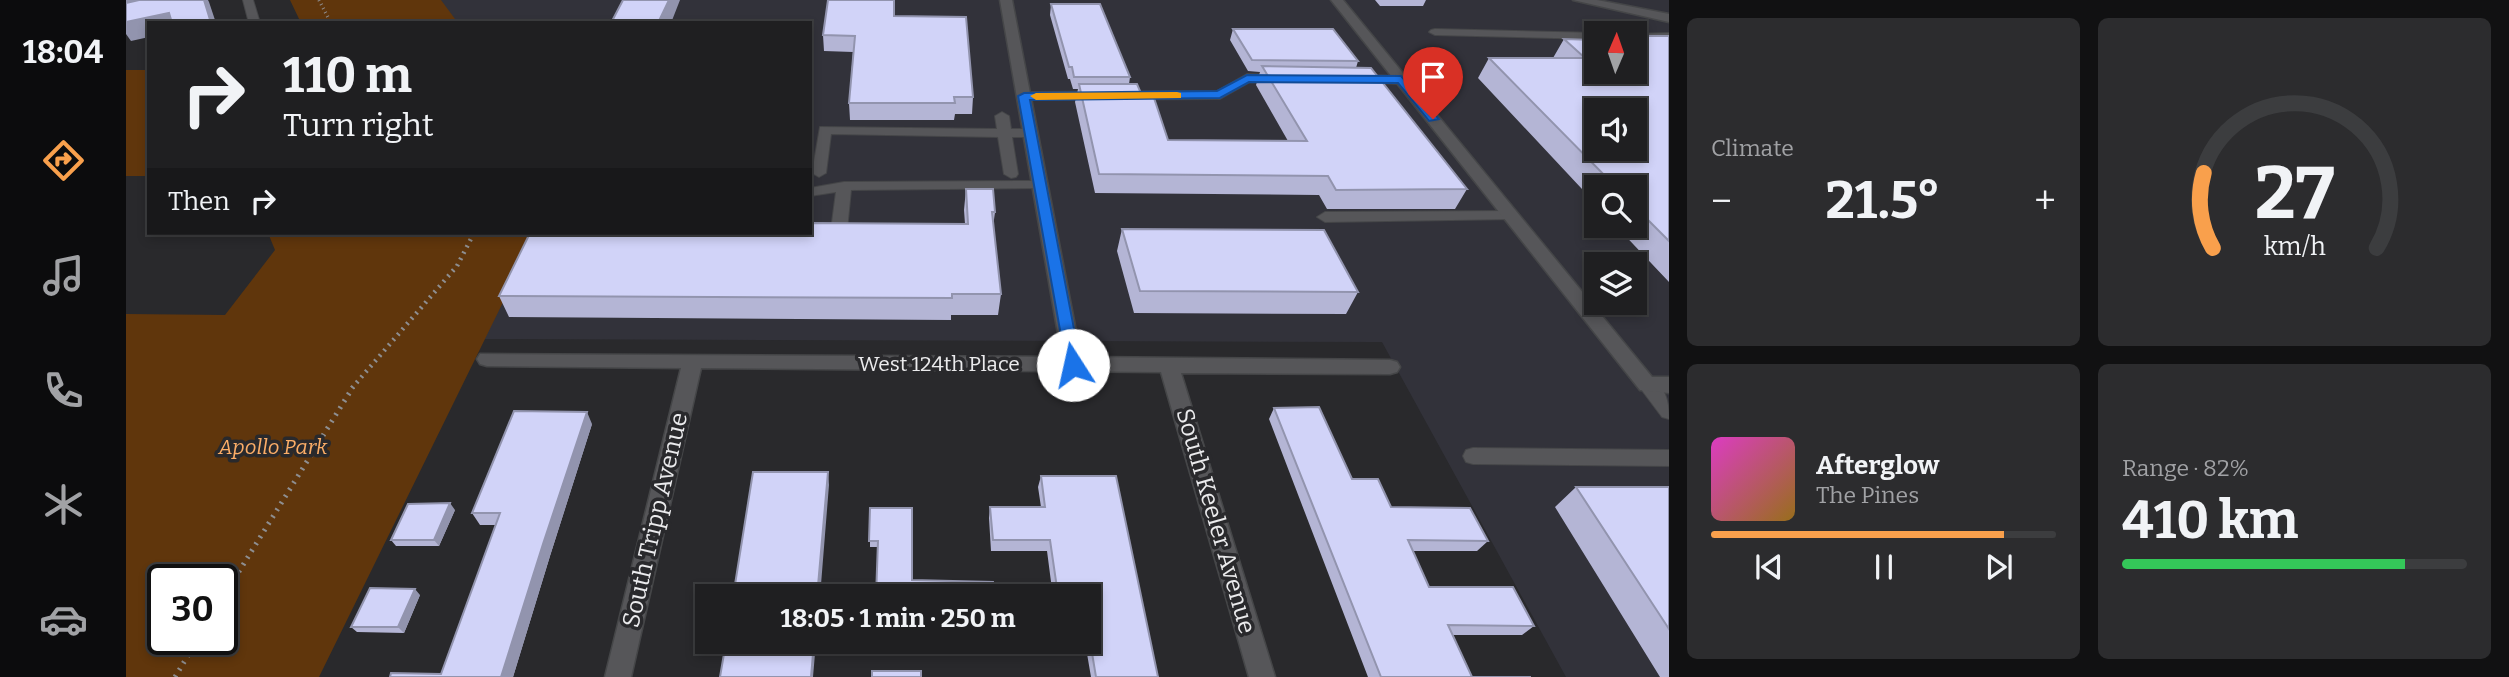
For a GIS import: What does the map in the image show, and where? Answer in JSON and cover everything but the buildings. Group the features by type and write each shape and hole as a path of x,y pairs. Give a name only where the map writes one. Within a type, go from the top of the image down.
{"street":[{"path":"1006,0 1073,365"},
{"path":"1337,0 1647,385 1669,385"},
{"path":"1579,0 1669,18"},
{"name":"West 124th Place","path":"487,359 692,363 1390,367"},
{"name":"South Tripp Avenue","path":"618,677 692,363"},
{"name":"South Keeler Avenue","path":"1170,365 1262,677"}],"lane":[{"path":"248,0 254,21"},
{"path":"1435,32 1584,36"},
{"path":"1647,37 1669,36"},
{"path":"1024,96 1220,95 1247,78 1301,79"},
{"path":"1343,79 1401,80"},
{"path":"1002,116 1011,174"},
{"path":"819,173 825,130 1031,133"},
{"path":"812,192 844,186 1040,185"},
{"path":"839,230 844,186"},
{"path":"1325,217 1511,216"},
{"path":"1647,385 1669,412"},
{"path":"1473,456 1669,458"}],"path":[{"path":"319,0 330,21"},
{"path":"238,573 352,388 457,266 473,235"},
{"path":"175,677 188,655"}],"shaded area":[{"path":"351,0 1669,0 1669,677 1566,677 1382,342 484,339 530,247 812,235 812,21 363,21"}],"green space":[{"path":"290,0 441,0 457,21 300,21"},
{"path":"126,70 147,70 147,176 126,176"},
{"name":"Apollo Park","path":"269,235 536,235 319,677 126,677 126,314 225,315 275,250"}],"slow traffic":[{"path":"1036,96 1177,95"}],"route":[{"path":"1073,365 1024,96 1220,95 1247,78 1401,80 1433,119"}]}
